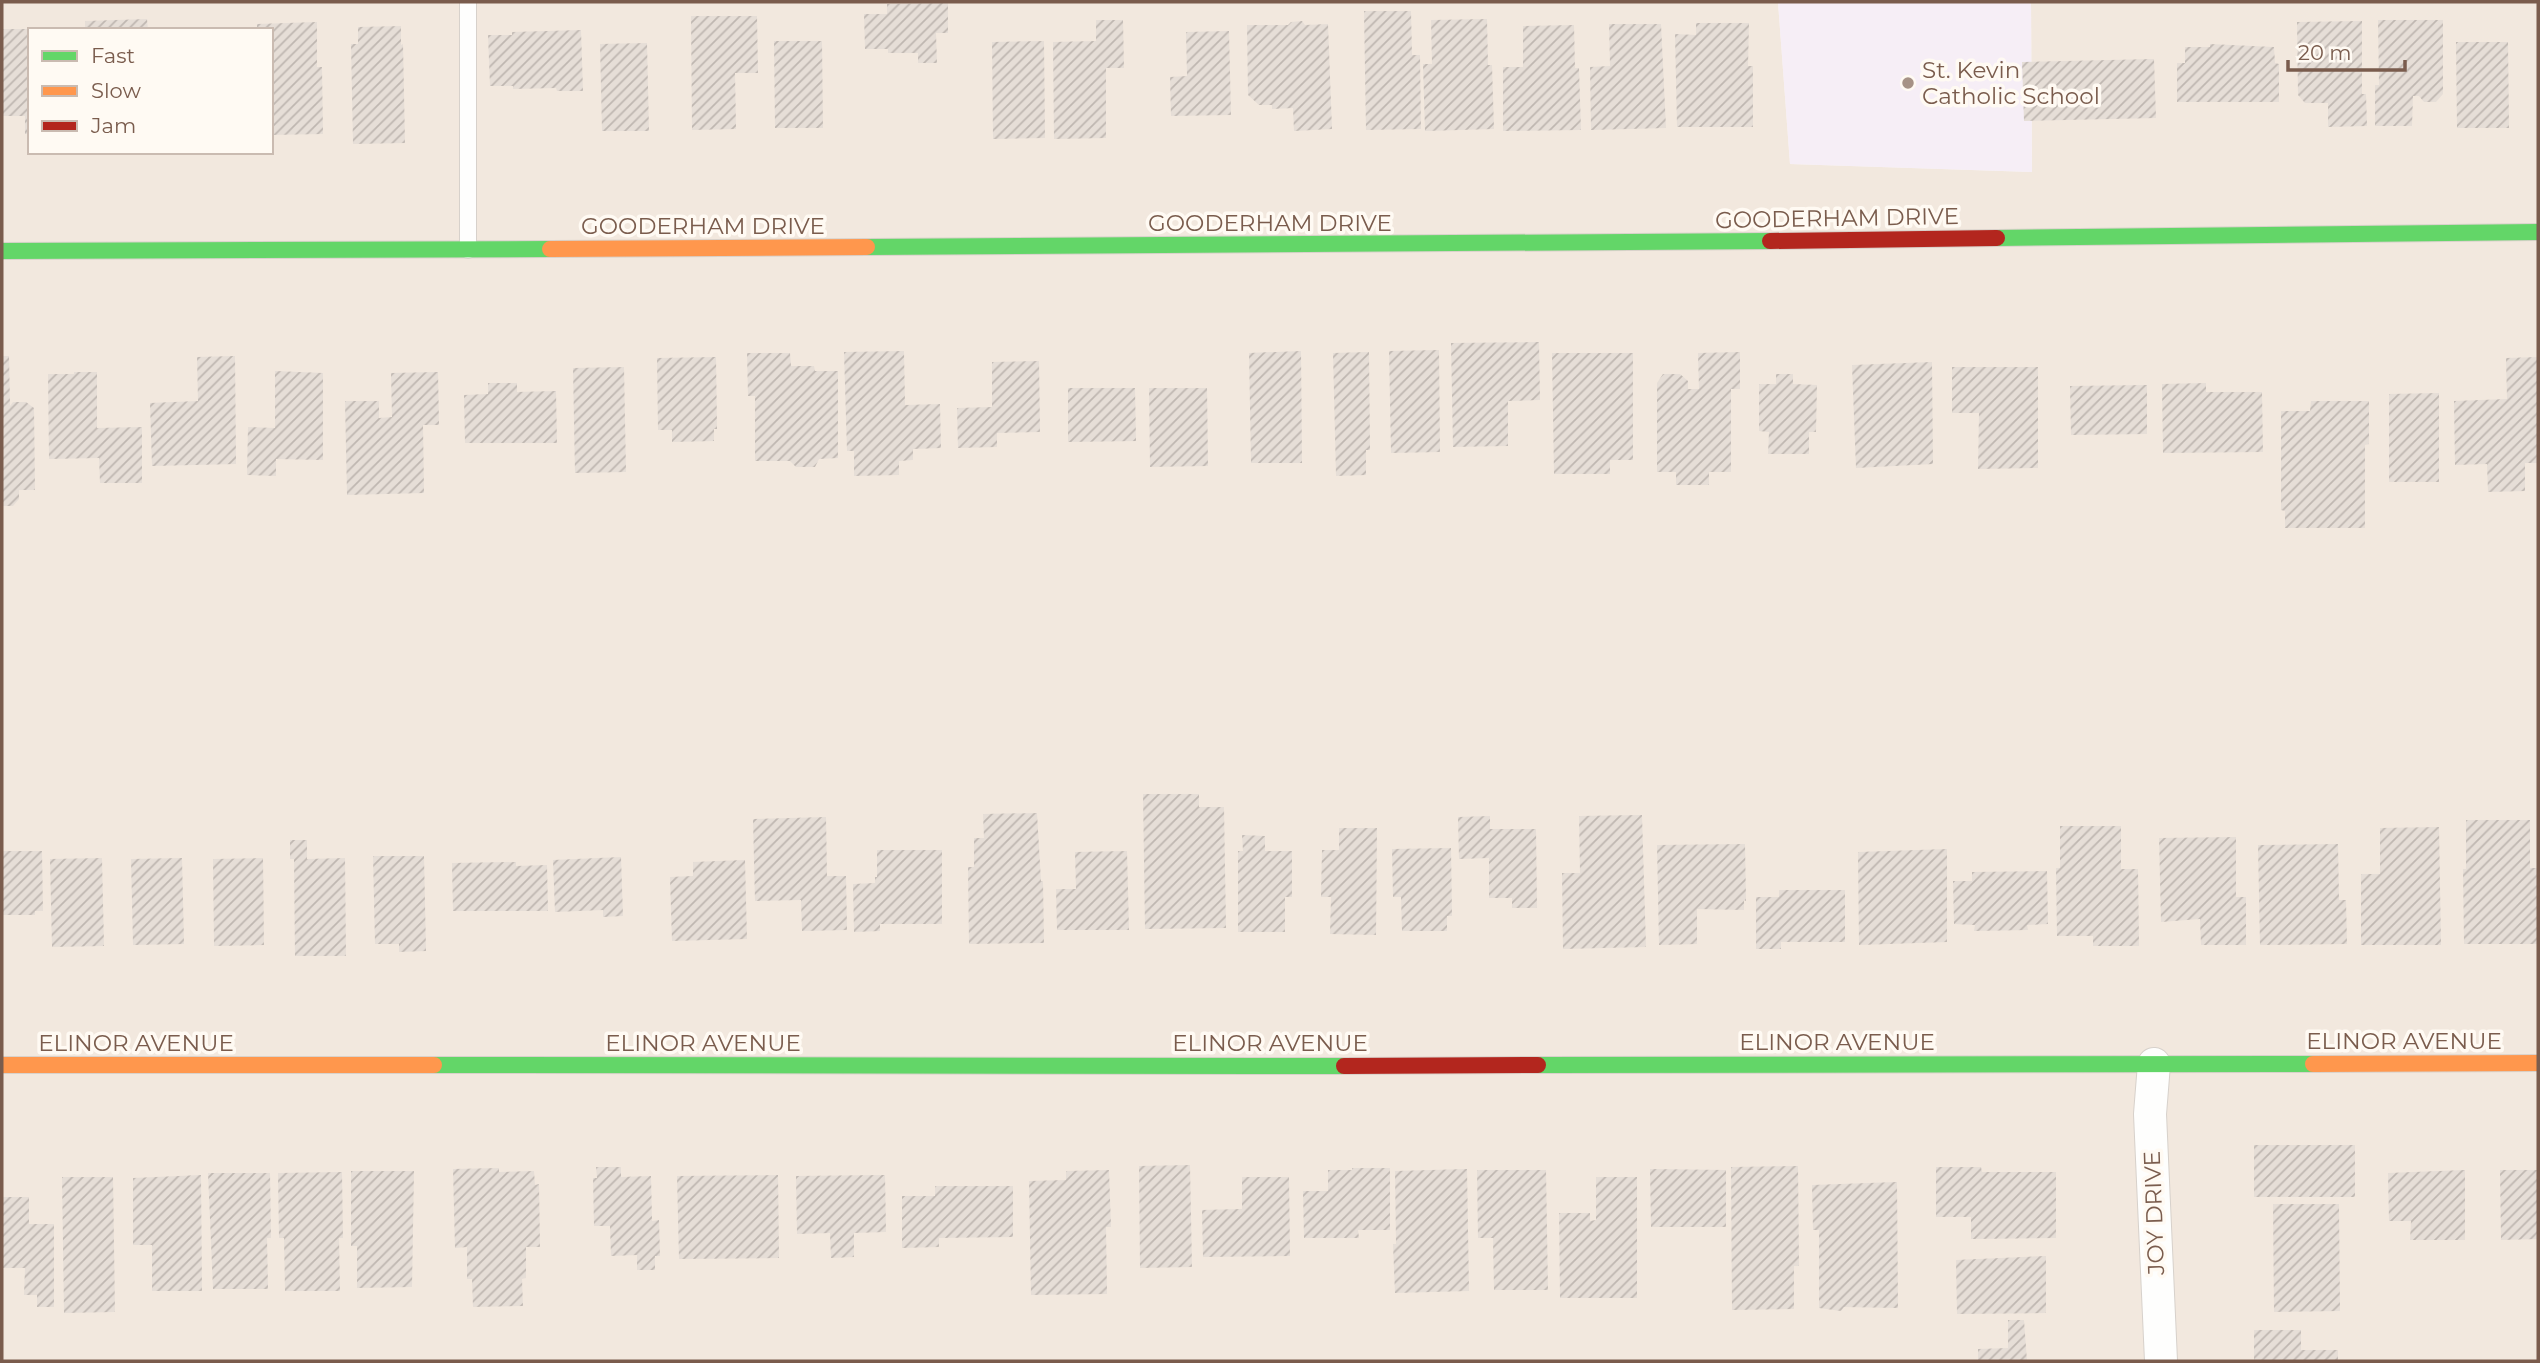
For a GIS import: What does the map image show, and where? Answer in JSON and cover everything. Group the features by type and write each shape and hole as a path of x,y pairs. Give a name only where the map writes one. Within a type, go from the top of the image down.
{"street":[{"name":"GOODERHAM DRIVE","path":"2,251 1440,245 2538,232"},
{"name":"ELINOR AVENUE","path":"2,1065 2538,1063"},
{"name":"JOY DRIVE","path":"2154,1064 2150,1114 2161,1361"}],"lane":[{"path":"468,2 468,250"}],"shaded area":[{"path":"2,2 1778,2 1790,164 2032,172 2031,2 2538,2 2538,1361 2,1361"},
{"name":"St. Kevin Catholic School","path":"1778,2 2031,2 2032,172 1790,164"}],"building":[{"path":"948,3 948,33 936,33 937,63 918,63 918,53 888,53 888,49 865,49 864,14 887,14 887,4"},
{"path":"1364,11 1411,11 1412,55 1420,55 1421,129 1366,130"},
{"path":"691,16 757,16 758,73 735,73 736,129 692,130"},
{"path":"147,19 148,28 85,28 85,21"},
{"path":"1487,19 1494,129 1425,131 1423,64 1432,64 1431,20"},
{"path":"1096,20 1123,20 1124,68 1106,68 1106,138 1054,139 1053,42 1096,41"},
{"path":"2378,20 2443,20 2443,94 2436,102 2424,102 2419,96 2413,96 2412,126 2375,126 2375,85 2379,85"},
{"path":"1302,21 1305,25 1328,24 1332,129 1294,131 1293,108 1272,109 1272,105 1259,105 1248,95 1247,25 1288,25"},
{"path":"2362,21 2362,94 2366,94 2367,126 2328,127 2328,103 2305,103 2298,95 2297,22"},
{"path":"317,22 317,67 322,67 323,134 273,135 273,28 257,28 257,24"},
{"path":"1696,23 1749,23 1748,66 1753,66 1753,127 1677,127 1675,34 1696,35"},
{"path":"1609,24 1661,24 1666,128 1591,130 1590,67 1610,66"},
{"path":"1574,25 1575,68 1579,68 1581,130 1503,131 1503,67 1523,67 1523,26"},
{"path":"401,26 405,143 353,144 351,44 358,44 358,27"},
{"path":"2,29 28,29 28,134 25,134 25,116 2,116"},
{"path":"581,30 583,91 490,86 488,35"},
{"path":"1229,31 1231,115 1171,116 1170,77 1187,76 1186,32"},
{"path":"774,41 822,41 823,128 775,128"},
{"path":"1044,41 1045,138 993,139 992,42"},
{"path":"2456,42 2508,42 2509,128 2457,128"},
{"path":"647,43 649,131 602,131 600,44"},
{"path":"2210,44 2274,47 2275,63 2279,64 2279,102 2177,102 2177,63 2185,63 2185,47 2210,47"},
{"path":"2154,59 2156,118 2024,121 2022,62"},
{"path":"1539,342 1540,400 1508,401 1508,446 1453,447 1451,343"},
{"path":"1439,350 1440,452 1391,453 1389,351"},
{"path":"904,351 905,405 940,404 941,448 913,449 913,460 899,461 899,475 854,476 854,451 847,451 844,352"},
{"path":"1301,351 1302,463 1251,463 1249,353"},
{"path":"1369,352 1370,450 1366,450 1366,475 1336,476 1333,353"},
{"path":"1740,352 1740,389 1731,389 1731,472 1709,472 1709,485 1676,485 1676,472 1657,472 1657,383 1663,374 1680,374 1688,381 1688,389 1699,389 1698,353"},
{"path":"747,353 790,353 791,366 814,366 815,371 838,371 838,458 819,459 815,467 796,467 790,461 755,461 755,396 748,396"},
{"path":"1552,353 1633,353 1633,460 1610,460 1610,474 1554,474"},
{"path":"2,356 9,356 10,406 13,402 26,402 34,408 35,490 19,490 19,499 13,506 2,506"},
{"path":"235,356 236,464 152,466 150,403 198,401 197,357"},
{"path":"716,357 717,429 714,429 714,441 672,442 672,430 658,430 657,358"},
{"path":"2538,357 2538,463 2525,463 2525,491 2488,492 2487,464 2455,465 2454,401 2507,399 2506,358"},
{"path":"1039,361 1040,432 997,433 997,447 958,448 957,408 992,407 992,362"},
{"path":"1932,362 1933,464 1856,468 1852,365"},
{"path":"624,367 626,472 575,473 573,368"},
{"path":"1952,367 2038,367 2038,468 1978,469 1979,413 1952,413"},
{"path":"275,371 323,373 323,460 276,459 276,476 247,475 248,427 275,428"},
{"path":"97,372 97,428 142,427 142,483 100,483 99,458 49,459 48,374"},
{"path":"438,372 439,425 423,425 424,493 347,495 345,401 379,401 379,418 392,417 391,373"},
{"path":"1776,374 1793,374 1793,384 1817,385 1816,432 1809,432 1809,454 1768,454 1769,432 1759,431 1759,384 1776,384"},
{"path":"488,383 517,383 517,392 556,391 557,443 465,443 464,395 488,394"},
{"path":"2206,383 2206,392 2262,392 2263,452 2163,453 2162,384"},
{"path":"2147,385 2147,434 2071,435 2070,386"},
{"path":"1068,388 1135,388 1136,441 1068,442"},
{"path":"1149,388 1207,388 1208,466 1150,467"},
{"path":"2439,393 2439,482 2389,482 2389,394"},
{"path":"2311,401 2369,401 2369,444 2365,445 2365,528 2285,528 2285,511 2281,510 2281,411 2310,411"},
{"path":"1143,794 1199,794 1199,807 1224,807 1226,928 1145,929"},
{"path":"1037,813 1043,881 1044,943 969,944 968,867 974,867 974,838 984,838 983,814"},
{"path":"1642,815 1646,947 1563,949 1562,873 1580,873 1579,816"},
{"path":"1490,816 1490,829 1536,829 1537,908 1512,908 1512,898 1489,898 1489,858 1459,859 1458,817"},
{"path":"826,817 827,876 846,876 847,930 802,931 801,900 755,901 753,819"},
{"path":"2466,820 2530,820 2530,868 2538,868 2538,944 2464,944 2463,869 2466,869"},
{"path":"2060,826 2121,826 2121,869 2138,869 2139,946 2093,946 2093,936 2057,936 2056,868 2060,868"},
{"path":"2439,827 2441,945 2361,945 2361,874 2380,874 2380,828"},
{"path":"1339,828 1377,828 1376,935 1330,934 1331,897 1321,897 1322,850 1339,850"},
{"path":"1242,835 1265,836 1265,851 1292,851 1292,897 1285,897 1285,932 1238,932 1238,851 1243,851"},
{"path":"2236,837 2236,897 2246,897 2246,945 2201,945 2200,919 2161,922 2159,838"},
{"path":"290,840 307,840 307,859 345,858 346,956 295,956 294,859 290,859"},
{"path":"1745,844 1744,910 1697,909 1697,944 1659,945 1657,845"},
{"path":"2338,844 2339,900 2346,900 2347,944 2260,945 2258,845"},
{"path":"1451,848 1452,916 1447,916 1447,931 1402,931 1401,897 1393,897 1392,849"},
{"path":"1947,849 1947,942 1859,945 1858,852"},
{"path":"877,850 942,850 942,924 880,924 880,931 854,932 853,884 875,883"},
{"path":"2,851 42,851 43,911 35,911 35,915 2,915"},
{"path":"1127,851 1129,930 1057,930 1056,889 1076,889 1075,852"},
{"path":"373,856 424,856 426,951 399,952 399,944 375,944"},
{"path":"621,857 623,916 603,917 603,910 555,912 553,860"},
{"path":"102,858 104,946 52,947 50,859"},
{"path":"182,858 184,944 133,945 131,859"},
{"path":"263,858 264,945 214,946 213,859"},
{"path":"745,860 747,939 672,941 670,877 693,876 693,862"},
{"path":"516,862 516,866 547,865 548,911 453,911 452,863"},
{"path":"2047,871 2048,924 2027,925 2028,930 1974,931 1975,925 1954,924 1953,881 1972,881 1972,872"},
{"path":"1779,890 1845,890 1845,942 1781,942 1781,949 1756,949 1756,897 1779,897"},
{"path":"2254,1145 2355,1145 2355,1197 2254,1197"},
{"path":"1190,1165 1192,1267 1140,1268 1139,1166"},
{"path":"1798,1166 1799,1266 1794,1266 1794,1309 1732,1310 1731,1167"},
{"path":"596,1167 621,1167 621,1177 651,1176 652,1221 659,1220 660,1256 655,1256 655,1270 637,1270 637,1255 611,1256 610,1226 594,1226 593,1178 597,1178"},
{"path":"1936,1167 1981,1167 1982,1172 2056,1172 2056,1238 1971,1239 1971,1217 1936,1217"},
{"path":"499,1168 499,1172 534,1171 535,1185 539,1184 540,1247 526,1247 526,1278 522,1279 523,1306 473,1307 472,1279 467,1279 467,1247 455,1248 453,1169"},
{"path":"1390,1168 1390,1230 1358,1230 1359,1238 1304,1238 1303,1191 1328,1191 1328,1170"},
{"path":"1467,1169 1469,1291 1395,1293 1395,1171"},
{"path":"1650,1169 1726,1170 1726,1227 1651,1227"},
{"path":"1109,1170 1111,1227 1106,1227 1107,1294 1031,1295 1029,1181 1066,1180 1066,1171"},
{"path":"1477,1170 1546,1170 1548,1290 1494,1290 1493,1238 1478,1238"},
{"path":"2465,1170 2465,1240 2410,1240 2411,1221 2389,1221 2388,1173"},
{"path":"2500,1170 2538,1170 2538,1239 2501,1240"},
{"path":"351,1171 414,1171 412,1287 357,1288 357,1246 351,1246"},
{"path":"342,1172 343,1238 339,1238 340,1291 285,1291 284,1238 279,1238 278,1173"},
{"path":"208,1173 270,1173 271,1238 267,1238 268,1289 213,1289"},
{"path":"201,1175 202,1291 152,1291 152,1245 133,1245 133,1178"},
{"path":"778,1175 779,1258 679,1259 677,1176"},
{"path":"885,1175 886,1232 854,1233 854,1257 831,1258 830,1233 797,1234 796,1176"},
{"path":"62,1177 113,1177 115,1312 64,1313"},
{"path":"1242,1177 1289,1177 1290,1256 1203,1257 1202,1210 1242,1209"},
{"path":"1596,1177 1637,1177 1637,1298 1560,1298 1559,1213 1590,1213 1590,1221 1596,1220"},
{"path":"1897,1182 1898,1308 1844,1307 1841,1311 1819,1308 1819,1230 1813,1230 1812,1185"},
{"path":"935,1186 1013,1186 1013,1237 939,1238 939,1247 902,1248 902,1196 935,1196"},
{"path":"2,1197 29,1197 29,1224 54,1224 54,1307 37,1307 37,1295 24,1295 25,1268 2,1268"},
{"path":"2273,1204 2339,1204 2340,1311 2274,1312"},
{"path":"2046,1256 2046,1313 1957,1314 1956,1260"},
{"path":"2008,1320 2024,1320 2027,1361 1978,1361 1978,1349 2008,1348"},
{"path":"2254,1330 2301,1330 2301,1350 2338,1350 2338,1361 2254,1361"}],"traffic: fast":[{"path":"1997,238 2538,232"},
{"path":"867,247 1770,241"},
{"path":"2,251 550,249"},
{"path":"1538,1065 2313,1064"},
{"path":"434,1065 1344,1066"}],"traffic: slow":[{"path":"550,249 867,247"},
{"path":"2313,1064 2538,1063"},
{"path":"2,1065 434,1065"}],"traffic: jam":[{"path":"1770,241 1997,238"},
{"path":"1344,1066 1538,1065"}],"place":[{"name":"St. Kevin Catholic School","path":"1908,83"}]}
